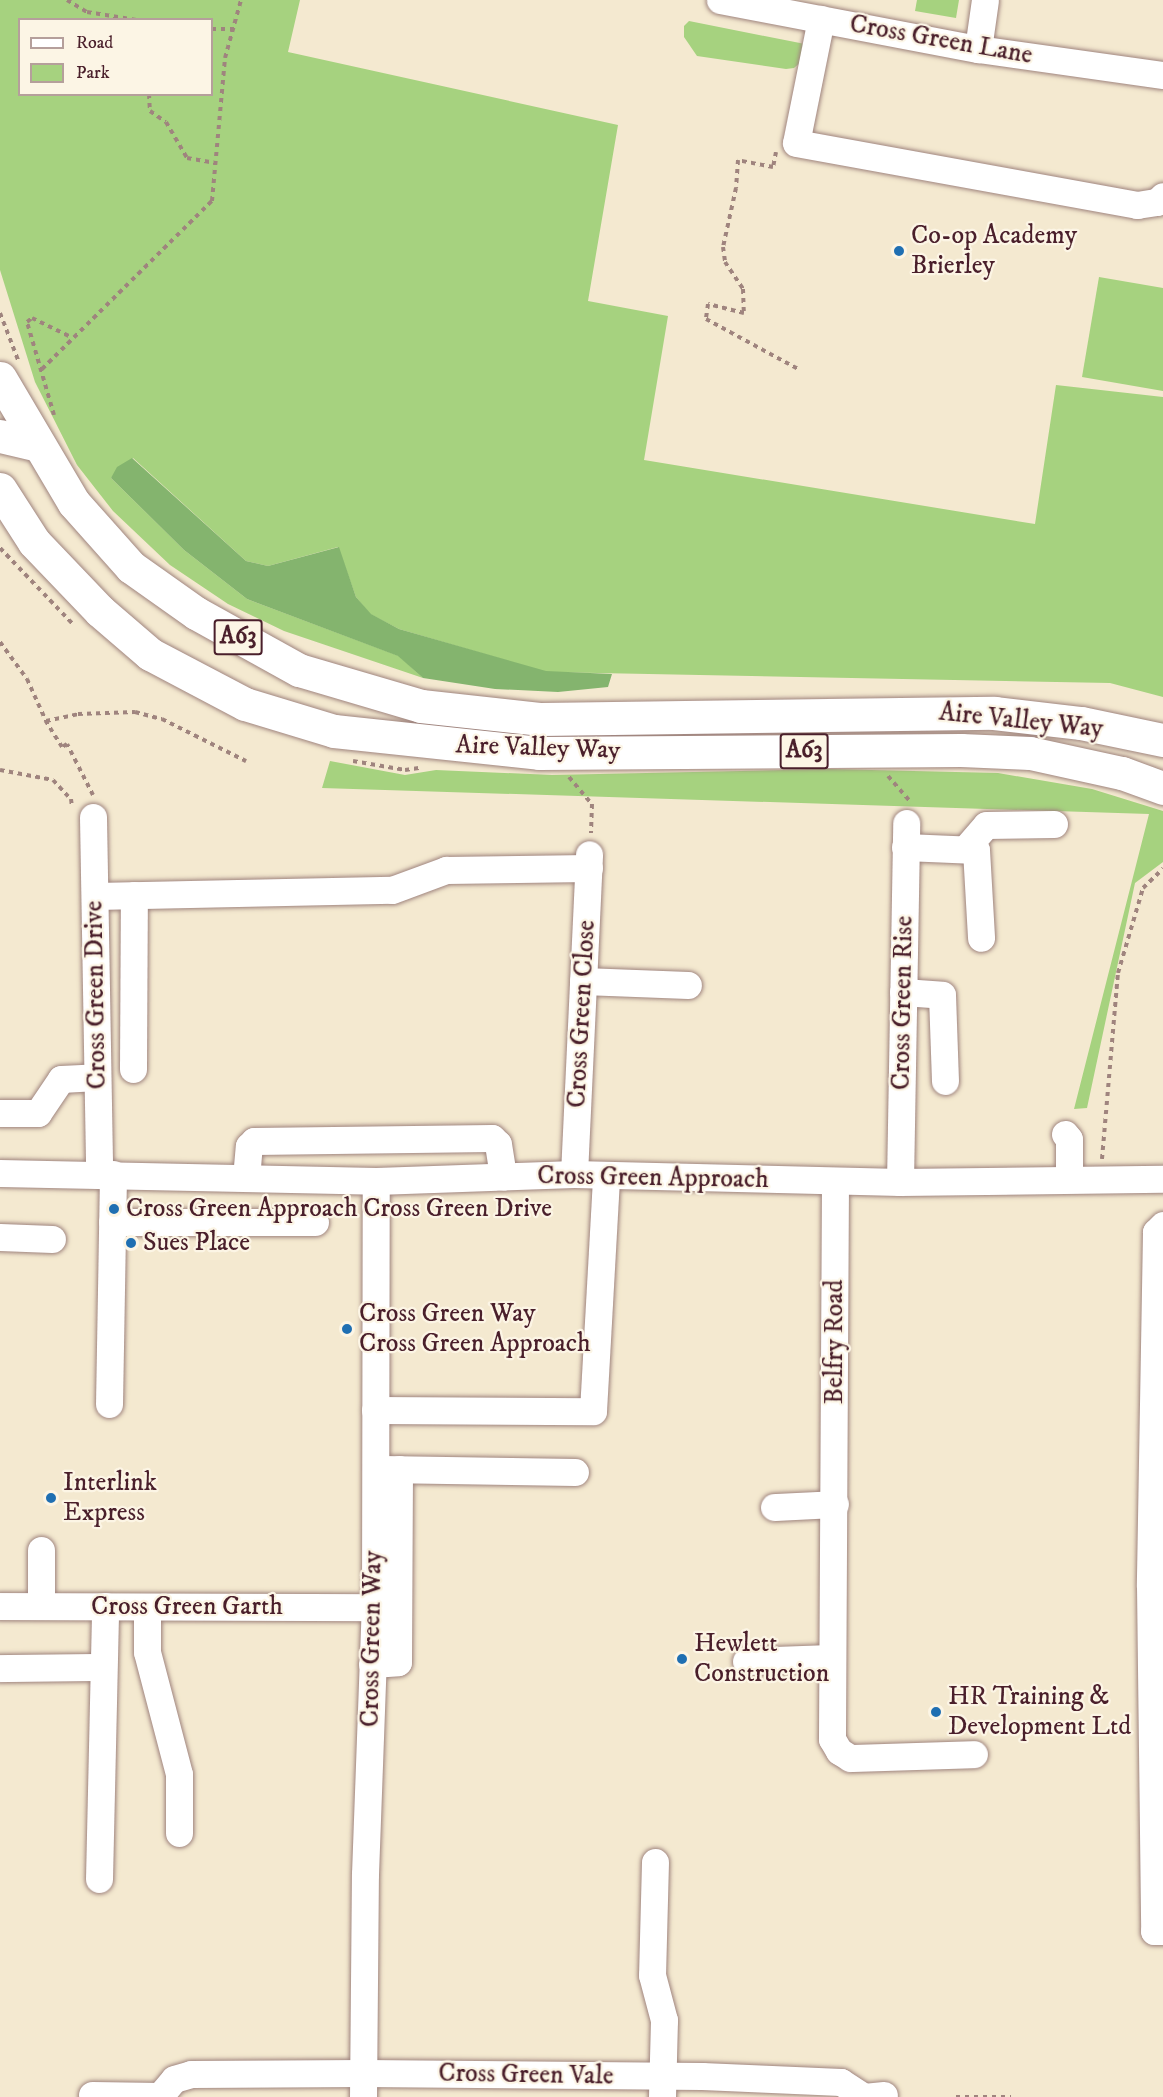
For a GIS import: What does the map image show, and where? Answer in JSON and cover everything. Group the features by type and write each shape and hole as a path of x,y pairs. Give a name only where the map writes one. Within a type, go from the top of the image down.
{"highway":[{"name":"A63","path":"10,425 11,374"},
{"name":"Aire Valley Way","path":"10,425 36,444 74,503 131,567 196,613 298,670 421,706 542,720 994,713 1081,723 1163,740"},
{"name":"Aire Valley Way","path":"0,489 34,542 100,611 150,654 245,704 334,731 539,753 866,751 1030,753 1122,772 1163,788"}],"street":[{"name":"Cross Green Lane","path":"720,0 978,49 1163,75"},
{"path":"978,49 985,0"},
{"path":"821,19 796,143 1137,205 1157,202 1163,196"},
{"path":"0,521 34,542"},
{"name":"Cross Green Drive","path":"93,821 98,1077 112,1222 109,1404"},
{"path":"966,848 986,825 1054,824"},
{"path":"905,835 976,850 981,938"},
{"name":"Cross Green Rise","path":"900,1182 905,835"},
{"path":"95,896 392,890 446,870 589,861"},
{"name":"Cross Green Close","path":"574,1174 589,861"},
{"path":"133,1069 134,895"},
{"path":"583,981 687,985"},
{"path":"903,992 942,995 945,1081"},
{"path":"0,1113 38,1113 61,1079 98,1077"},
{"path":"1065,1134 1069,1139 1069,1178"},
{"path":"246,1178 249,1146 254,1141 492,1138 498,1144 503,1177"},
{"name":"Cross Green Approach","path":"0,1173 376,1181 574,1174 900,1182 1069,1178 1163,1179"},
{"path":"375,1410 593,1411 606,1175"},
{"name":"Belfry Road","path":"835,1180 832,1739 839,1751 850,1758 974,1754"},
{"name":"Cross Green Way","path":"363,2085 365,1874 372,1664 387,1469 375,1410 376,1181"},
{"path":"112,1222 315,1222"},
{"path":"1163,1225 1156,1232 1155,1256 1154,1931 1163,1931"},
{"path":"0,1237 52,1239"},
{"path":"372,1664 398,1662 387,1469 575,1472"},
{"path":"774,1507 835,1504"},
{"path":"40,1606 41,1550"},
{"name":"Cross Green Garth","path":"0,1606 375,1607"},
{"path":"99,1879 105,1606"},
{"path":"147,1607 147,1652 179,1774 179,1833"},
{"path":"746,1662 831,1658"},
{"path":"0,1668 103,1667"},
{"path":"655,1862 652,1975 664,2020 662,2087"},
{"name":"Cross Green Vale","path":"159,2096 174,2079 190,2074 363,2085 662,2087 689,2077 841,2082 864,2097 884,2095"},
{"path":"92,2095 159,2096"}],"path":[{"path":"67,0 87,12 124,18"},
{"path":"71,337 32,318 27,322 42,369 71,337 212,201 225,58 242,0"},
{"path":"213,28 235,29"},
{"path":"149,96 150,111 166,122 187,158 216,163"},
{"path":"778,140 773,167 738,160 723,247 725,262 743,289 744,313 708,304 706,319 800,370"},
{"path":"0,313 11,374"},
{"path":"0,642 27,680 46,721 62,747 67,744 93,794 93,821 74,825 71,798 53,780 0,770"},
{"path":"46,721 78,714 135,712 162,719 246,761"},
{"path":"866,751 912,803 905,835"},
{"path":"562,770 592,804 589,861"},
{"path":"1100,1178 1119,973 1143,888 1163,869"},
{"path":"956,2097 1011,2097"}],"green space":[{"path":"0,0 300,0 288,52 618,125 588,301 668,316 644,460 1035,524 1056,385 1163,397 1163,697 1110,683 546,672 399,629 370,614 356,597 338,547 268,566 246,561 133,458 111,478 184,550 247,599 399,656 423,678 284,631 228,604 170,565 113,511 77,465 35,382 0,270"},
{"path":"917,0 959,0 956,18 915,11"},
{"path":"689,21 810,45 809,55 794,68 786,69 697,56 684,37 684,26"},
{"path":"1099,277 1163,288 1163,391 1082,377"},
{"path":"132,458 246,561 268,566 339,547 356,597 371,614 399,629 546,671 612,674 608,687 558,692 495,689 423,678 398,656 247,599 184,550 111,478 117,467"},
{"path":"330,761 405,775 436,770 552,775 829,769 998,773 1092,789 1163,811 1163,862 1135,883 1087,1108 1074,1109 1149,814 322,788"}],"place":[{"name":"Co-op Academy Brierley","path":"899,251"},
{"name":"Cross Green Approach Cross Green Drive","path":"114,1209"},
{"name":"Sues Place","path":"131,1243"},
{"name":"Cross Green Way Cross Green Approach","path":"347,1329"},
{"name":"Interlink Express","path":"51,1498"},
{"name":"Hewlett Construction","path":"682,1659"},
{"name":"HR Training & Development Ltd","path":"936,1712"}]}
